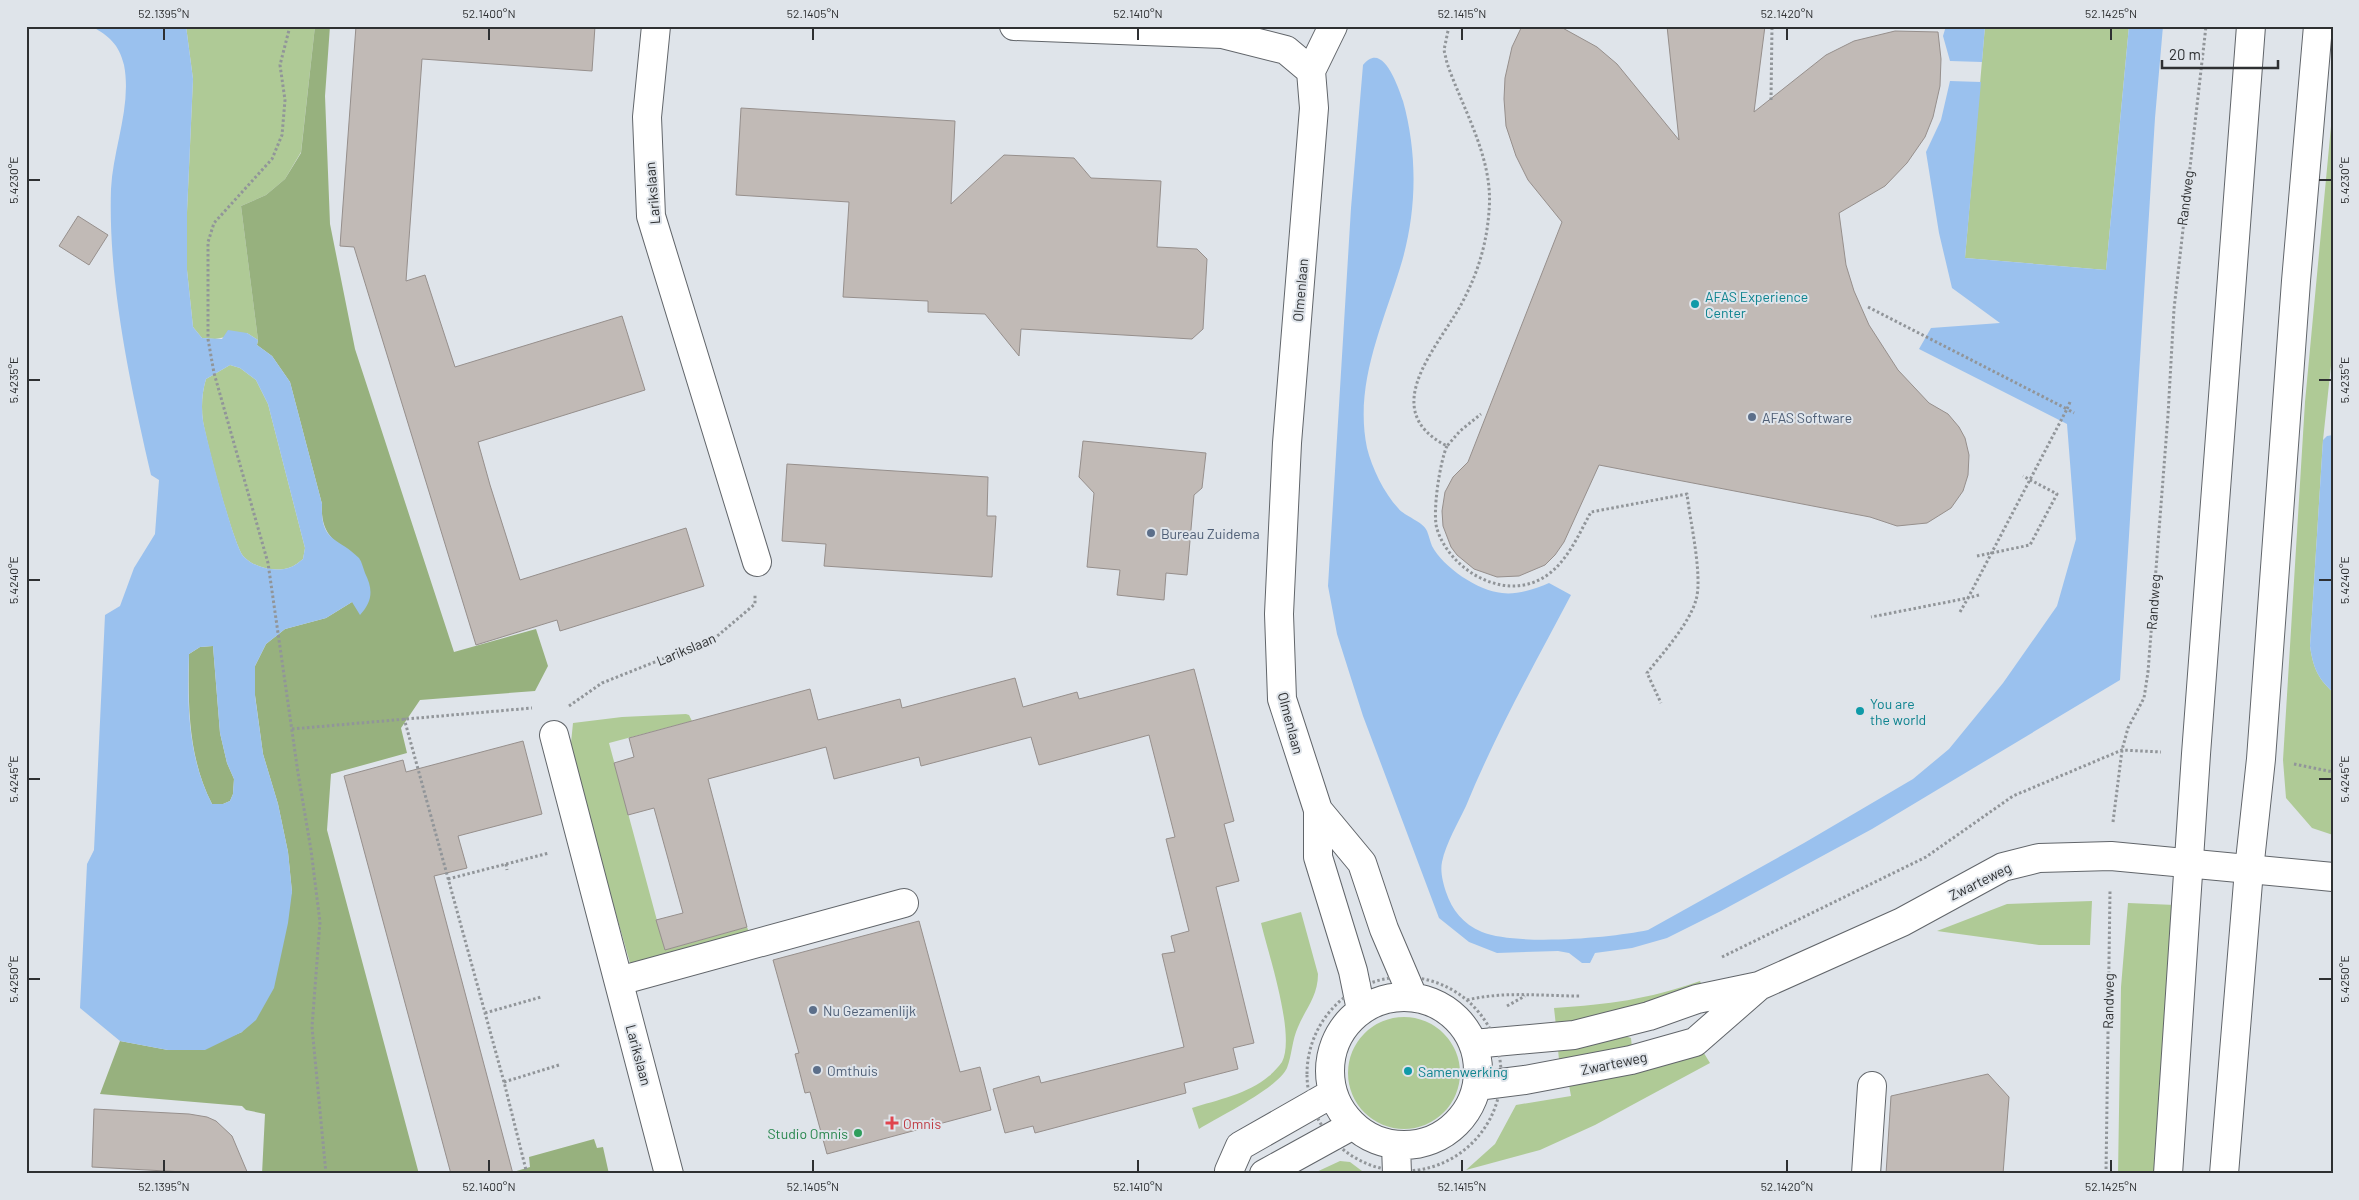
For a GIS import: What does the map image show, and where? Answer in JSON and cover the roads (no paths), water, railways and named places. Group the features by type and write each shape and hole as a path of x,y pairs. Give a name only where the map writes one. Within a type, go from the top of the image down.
{"street":[{"name":"Larikslaan","path":"656,26 647,116 651,216 757,562"},
{"path":"1014,26 1222,30 1286,50 1311,71 1333,26"},
{"path":"2168,1174 2196,754 2251,26"},
{"path":"2224,1174 2249,870 2261,758 2296,282 2318,26"},
{"name":"Olmenlaan","path":"1311,71 1314,108 1287,443 1279,614 1282,699 1318,810 1318,857 1353,971 1361,1010"},
{"name":"Larikslaan","path":"554,735 669,1174"},
{"name":"Olmenlaan","path":"1318,810 1362,863 1384,929 1413,996"},
{"name":"Zwarteweg","path":"1485,1037 1574,1035 1649,1016 1697,999 1759,986 1902,922 2003,867 2039,858 2111,856 2333,877"},
{"path":"619,981 904,903"},
{"name":"Zwarteweg","path":"1489,1085 1631,1060 1695,1042 1759,986"},
{"path":"1413,996 1439,1004 1460,1021 1485,1037 1478,1065 1489,1085 1448,1131 1432,1140 1414,1145 1397,1163 1380,1142 1366,1135 1353,1125 1341,1110 1333,1093 1330,1075 1331,1056 1337,1038 1348,1022 1361,1010 1386,998 1413,996"},
{"path":"1866,1174 1872,1086"},
{"path":"1231,1173 1240,1146 1333,1093"},
{"path":"1264,1174 1353,1125"}],"water":[{"path":"91,26 186,26 193,79 187,212 187,270 193,327 202,338 222,339 228,330 247,333 258,340 257,345 272,356 290,382 322,504 324,526 332,538 359,558 368,579 370,590 367,605 360,615 352,602 326,618 285,629 266,644 255,666 255,696 263,754 278,804 288,852 292,892 288,923 274,988 256,1020 242,1032 205,1050 168,1050 120,1041 80,1008 87,864 94,850 105,615 120,606 134,568 155,534 159,480 151,475 135,405 122,333 113,260 111,189 126,96 124,65 116,46 108,37","holes":["230,365 240,368 256,380 268,404 305,548 303,559 294,566 285,569 260,567 244,557 234,535 215,470 203,421 203,394 206,379","213,646 220,733 227,763 234,779 233,794 230,801 223,804 212,804 204,786 194,750 189,712 189,654 200,647"]},
{"path":"1946,26 1985,26 1982,62 1950,61 1943,36"},
{"path":"2129,26 2163,26 2155,118 2120,680 1872,829 1721,911 1667,938 1632,948 1595,953 1590,963 1582,963 1569,953 1558,951 1497,953 1469,942 1439,918 1363,716 1337,634 1328,586 1351,208 1363,65 1370,59 1377,58 1389,68 1397,86 1408,121 1414,184 1406,248 1378,334 1367,379 1364,425 1367,448 1372,464 1383,488 1393,502 1401,511 1425,528 1437,554 1462,577 1482,588 1502,593 1526,591 1549,583 1571,595 1529,673 1449,840 1442,862 1443,881 1448,899 1459,916 1469,925 1482,932 1517,939 1588,938 1648,930 1804,843 1913,779 1949,749 2003,683 2057,606 2076,539 2067,424 1919,349 1931,328 2000,323 1952,288 1939,233 1926,152 1941,120 1950,81 1981,82 1965,258 2106,270"},
{"path":"2333,435 2333,692 2323,682 2317,671 2310,646 2323,440 2327,436"}],"place":[{"name":"AFAS Experience Center","path":"1695,304"},
{"name":"AFAS Software","path":"1752,417"},
{"name":"Bureau Zuidema","path":"1151,533"},
{"name":"You are the world","path":"1860,711"},
{"name":"Nu Gezamenlijk","path":"813,1010"},
{"name":"Omthuis","path":"817,1070"},
{"name":"Samenwerking","path":"1408,1071"},
{"name":"Omnis","path":"892,1123"},
{"name":"Studio Omnis","path":"858,1133"}]}
